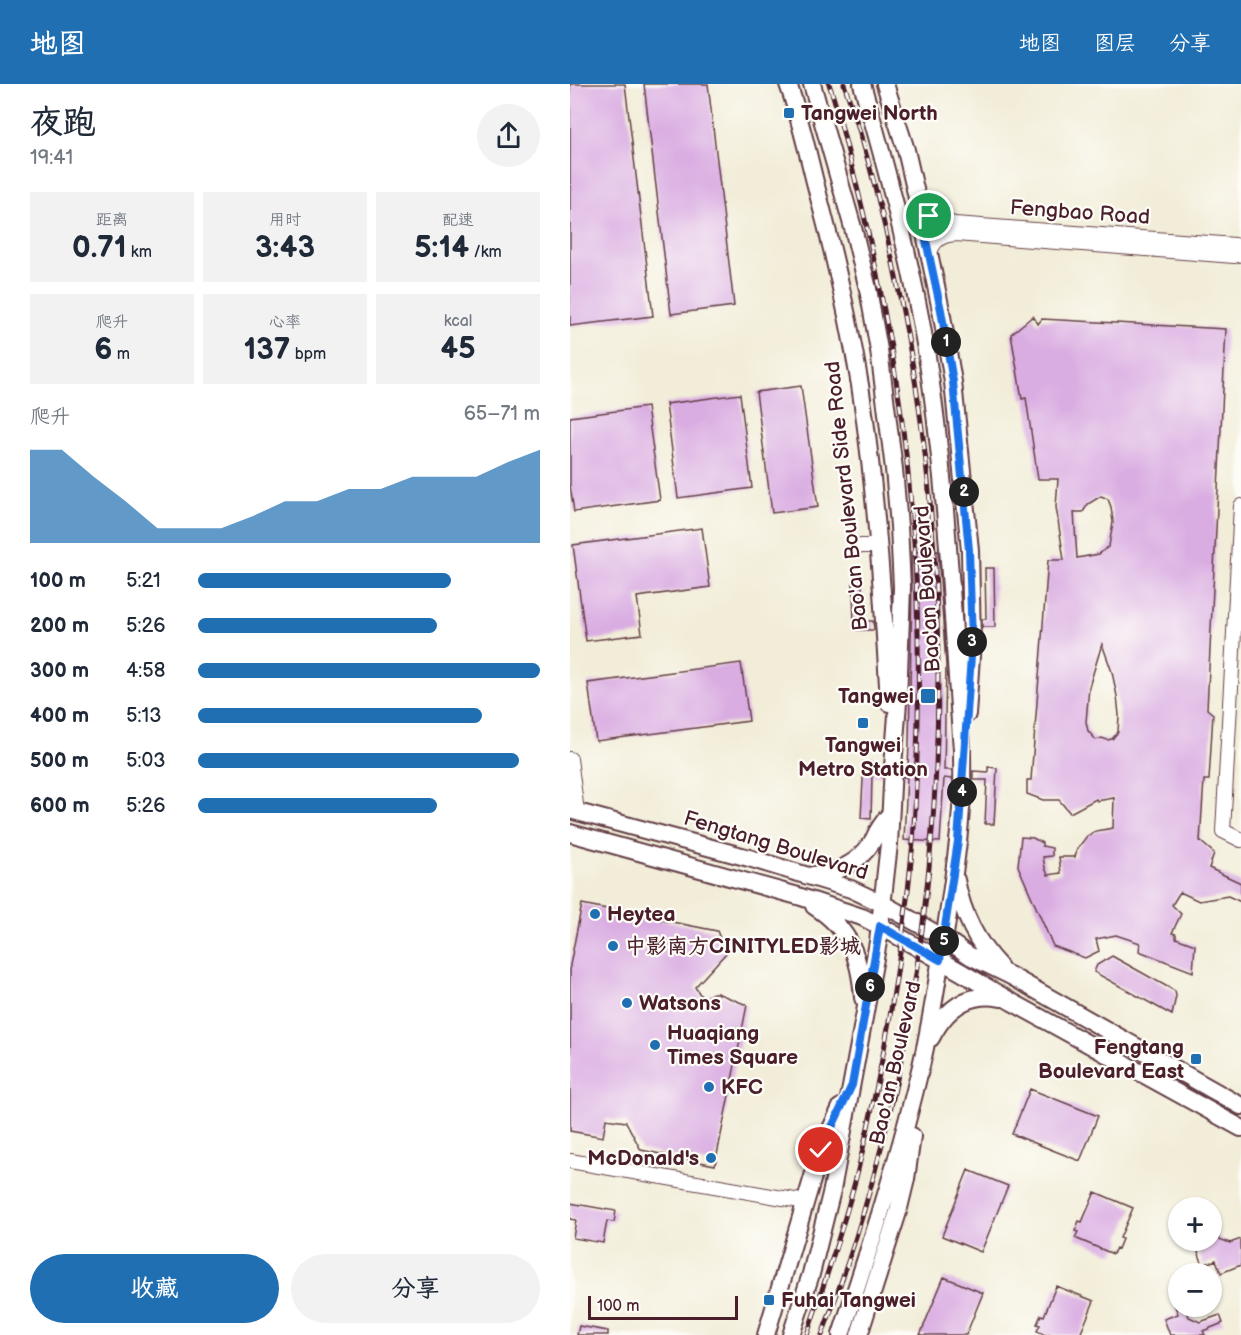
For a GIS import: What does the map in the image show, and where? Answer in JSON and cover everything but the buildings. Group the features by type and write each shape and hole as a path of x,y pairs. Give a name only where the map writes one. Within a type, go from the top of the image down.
{"main road":[{"name":"Bao'an Boulevard Side Road","path":"788,84 844,302 849,358 859,384 869,457 869,546 893,766"},
{"name":"Bao'an Boulevard","path":"791,1335 811,1274 829,1200 880,926 899,682 902,587 894,469 879,350 868,289 853,228 812,84"},
{"name":"Bao'an Boulevard","path":"840,1335 870,1248 903,1140 919,1076 956,865 962,780 948,544 925,343 885,164 862,84"},
{"path":"885,84 906,150 930,255 953,382 969,550 972,642 962,780"},
{"name":"Fengtang Boulevard","path":"574,811 748,858 851,889 883,904 944,938 970,956 1011,976 1241,1106"},
{"path":"802,874 828,873 851,864 863,854 890,814"},
{"name":"Fengtang Boulevard","path":"570,835 846,911 880,926 1012,1002 1241,1128"},
{"path":"742,881 748,858"},
{"path":"956,865 956,878 961,898 974,931 985,951 1011,976"},
{"path":"798,896 823,912 847,936 858,966 864,1018"},
{"path":"924,1053 944,1016 964,1002 985,996 1012,1002"},
{"path":"859,1335 898,1212 906,1179 919,1076"},
{"path":"766,1335 821,1150 852,1085"}],"street":[{"name":"Fengbao Road","path":"919,208 937,220 955,224 1241,247"},
{"name":"Fengbao Road","path":"930,255 933,244 937,240 956,234 1241,255"},
{"path":"1241,506 1223,831 1241,840"},
{"path":"570,759 574,811"},
{"path":"570,1161 804,1206"},
{"path":"570,1170 804,1206"}],"railway":[{"path":"807,1335 853,1191 884,1048 909,883 915,812 918,721 915,558 899,396 869,237 829,84"},
{"path":"822,1335 864,1210 897,1080 920,948 933,814 938,679 933,544 920,412 886,232 867,157 844,84"}],"place":[{"name":"Tangwei North","path":"789,113"},
{"name":"Tangwei","path":"928,696"},
{"name":"Tangwei Metro Station","path":"863,723"},
{"name":"Heytea","path":"595,914"},
{"name":"中影南方CINITYLED影城","path":"613,946"},
{"name":"Watsons","path":"627,1003"},
{"name":"Huaqiang Times Square","path":"655,1045"},
{"name":"Fengtang Boulevard East","path":"1196,1059"},
{"name":"KFC","path":"709,1087"},
{"name":"McDonald's","path":"711,1158"},
{"name":"Fuhai Tangwei","path":"769,1300"}],"route":[{"path":"821,1150 852,1085 880,926 940,960 956,865 971,667 969,550 953,382 941,310 919,208 929,216"}]}
